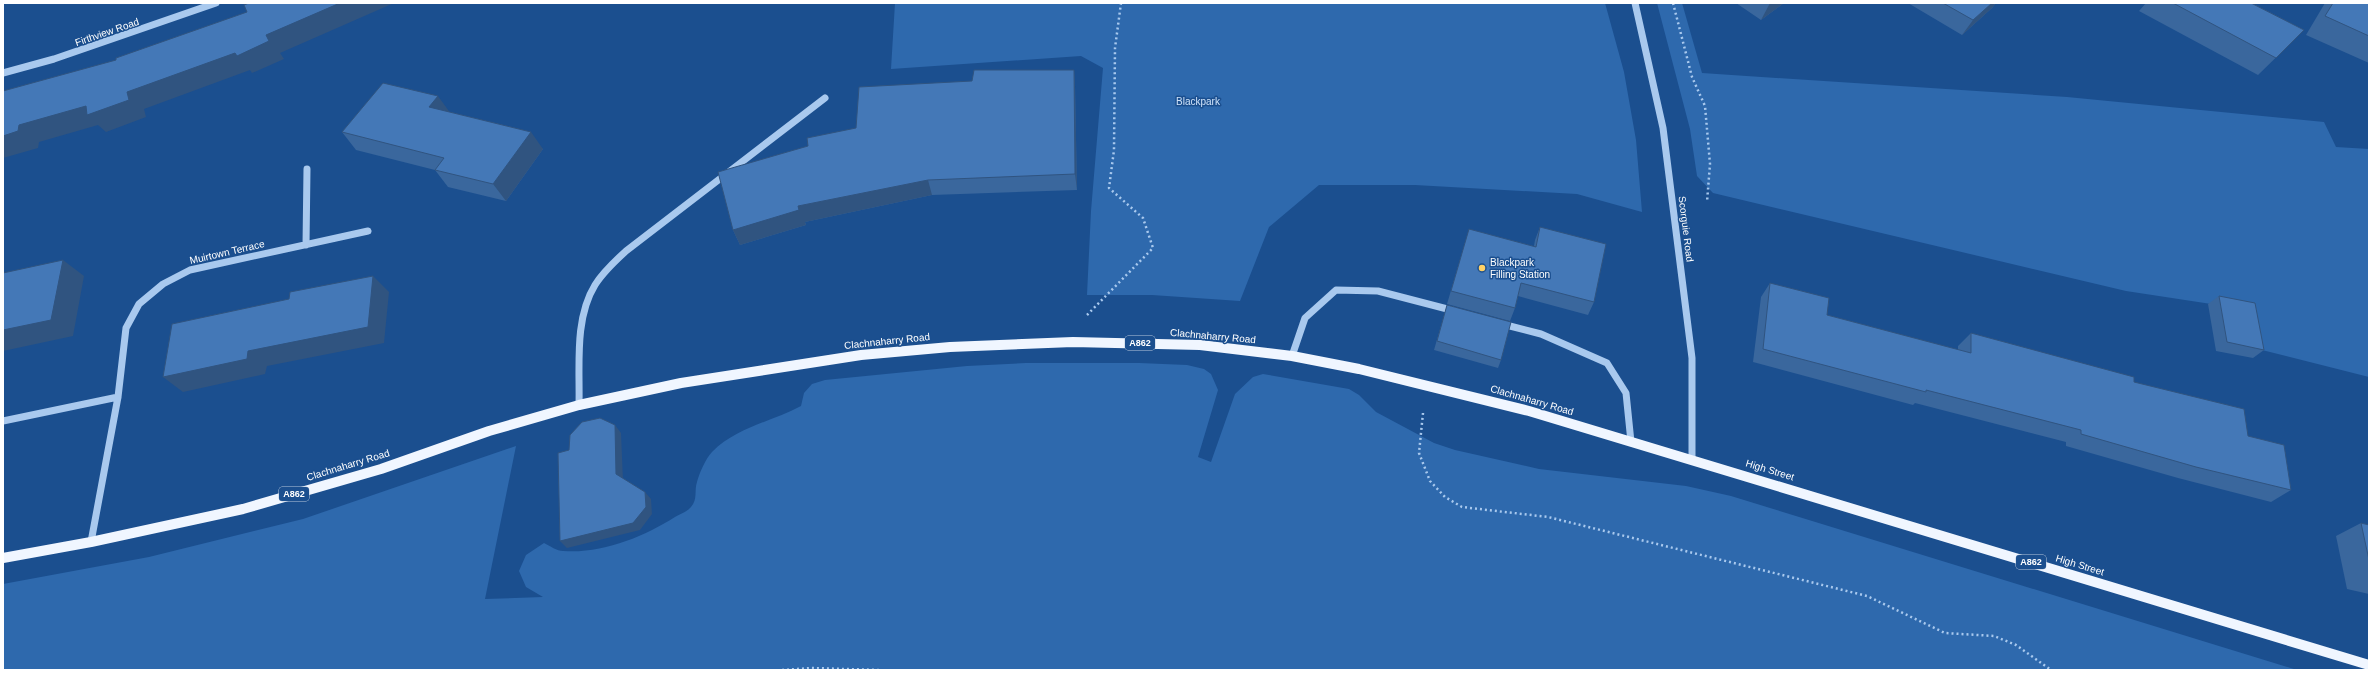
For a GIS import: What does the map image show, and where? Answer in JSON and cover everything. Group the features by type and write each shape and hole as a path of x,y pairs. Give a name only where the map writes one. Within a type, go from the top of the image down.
{"main road":[{"name":"Clachnaharry Road","path":"3,558 91,542 243,509 381,469 489,431 579,405 681,383 861,355 950,346 1059,342 1200,345 1292,356 1428,384 1529,411 1692,459"},
{"name":"High Street","path":"1692,459 2369,665"}],"street":[{"name":"Firthview Road","path":"3,73 54,59 216,3"},
{"name":"Scorguie Road","path":"1635,3 1663,128 1692,358 1692,459"},
{"path":"579,405 583,314 591,290 606,268 626,251 826,98"},
{"path":"306,246 307,169"},
{"name":"Muirtown Terrace","path":"91,542 118,397 126,328 139,304 163,284 190,270 306,246 368,231"},
{"path":"1292,356 1305,318 1336,290 1378,291 1459,312"},
{"path":"1496,322 1541,334 1607,364 1626,393 1631,442"},
{"path":"3,422 118,397"}],"path":[{"path":"1059,342 1154,248 1143,218 1109,188 1114,150 1115,48 1121,3"},
{"path":"1673,3 1692,76 1705,106 1710,164 1707,202"},
{"path":"1428,384 1420,425 1419,453 1430,481 1445,497 1462,507 1548,517 1867,596 1945,633 1994,636 2016,645 2051,670"},
{"path":"782,670 811,668 881,670"}],"green space":[{"name":"Blackpark","path":"895,3 1605,3 1624,72 1636,140 1642,212 1577,194 1415,185 1319,185 1269,227 1240,301 1152,295 1087,295 1091,211 1103,68 1081,56 891,69"},
{"path":"1657,3 1682,3 1702,73 2067,97 2324,122 2336,147 2369,149 2369,377 2254,348 2244,309 2126,291 1713,193 1697,176 1690,129"},
{"path":"1026,363 1139,363 1187,365 1204,369 1211,374 1218,390 1198,457 1211,462 1235,394 1253,377 1263,374 1349,389 1359,395 1376,412 1434,443 1455,450 1539,469 1686,486 1731,496 2297,670 3,670 3,584 149,557 303,519 516,446 485,599 543,597 526,587 519,571 526,555 544,543 561,551 578,551 592,550 622,543 685,512 693,504 699,475 712,452 732,437 743,431 801,406 804,393 812,384 825,380 967,366"}],"building":[{"path":"249,3 340,3 266,35 269,41 237,56 235,53 127,92 129,100 87,115 86,106 19,125 18,131 3,136 3,91 116,60 116,58 247,12 244,5"},
{"path":"1943,3 1992,3 1973,20"},
{"path":"2173,3 2251,3 2304,30 2276,58"},
{"path":"2333,3 2369,3 2369,36 2325,16"},
{"path":"974,70 1074,70 1075,174 928,180 798,206 799,210 733,230 718,172 808,146 807,138 856,128 859,87 972,81"},
{"path":"383,83 438,96 429,107 531,132 493,184 435,170 444,158 342,132"},
{"path":"1540,227 1606,244 1594,302 1521,283 1515,308 1451,291 1469,229 1536,247"},
{"path":"63,260 51,320 3,330 3,273"},
{"path":"373,276 368,327 248,351 247,359 163,377 172,324 289,299 290,292"},
{"path":"1770,283 1829,298 1827,315 1971,353 1971,333 2134,377 2134,382 2244,409 2248,436 2284,445 2291,490 2196,467 2081,434 2081,430 1926,390 1926,392 1763,349"},
{"path":"2219,296 2255,303 2264,350 2227,342"},
{"path":"1447,305 1511,322 1501,360 1437,341"},
{"path":"600,418 615,425 616,474 645,492 646,507 633,523 560,541 558,453 569,450 570,435 582,422"},
{"path":"2361,523 2369,525 2369,560"}],"place":[{"name":"Blackpark Filling Station","path":"1482,268"}]}
